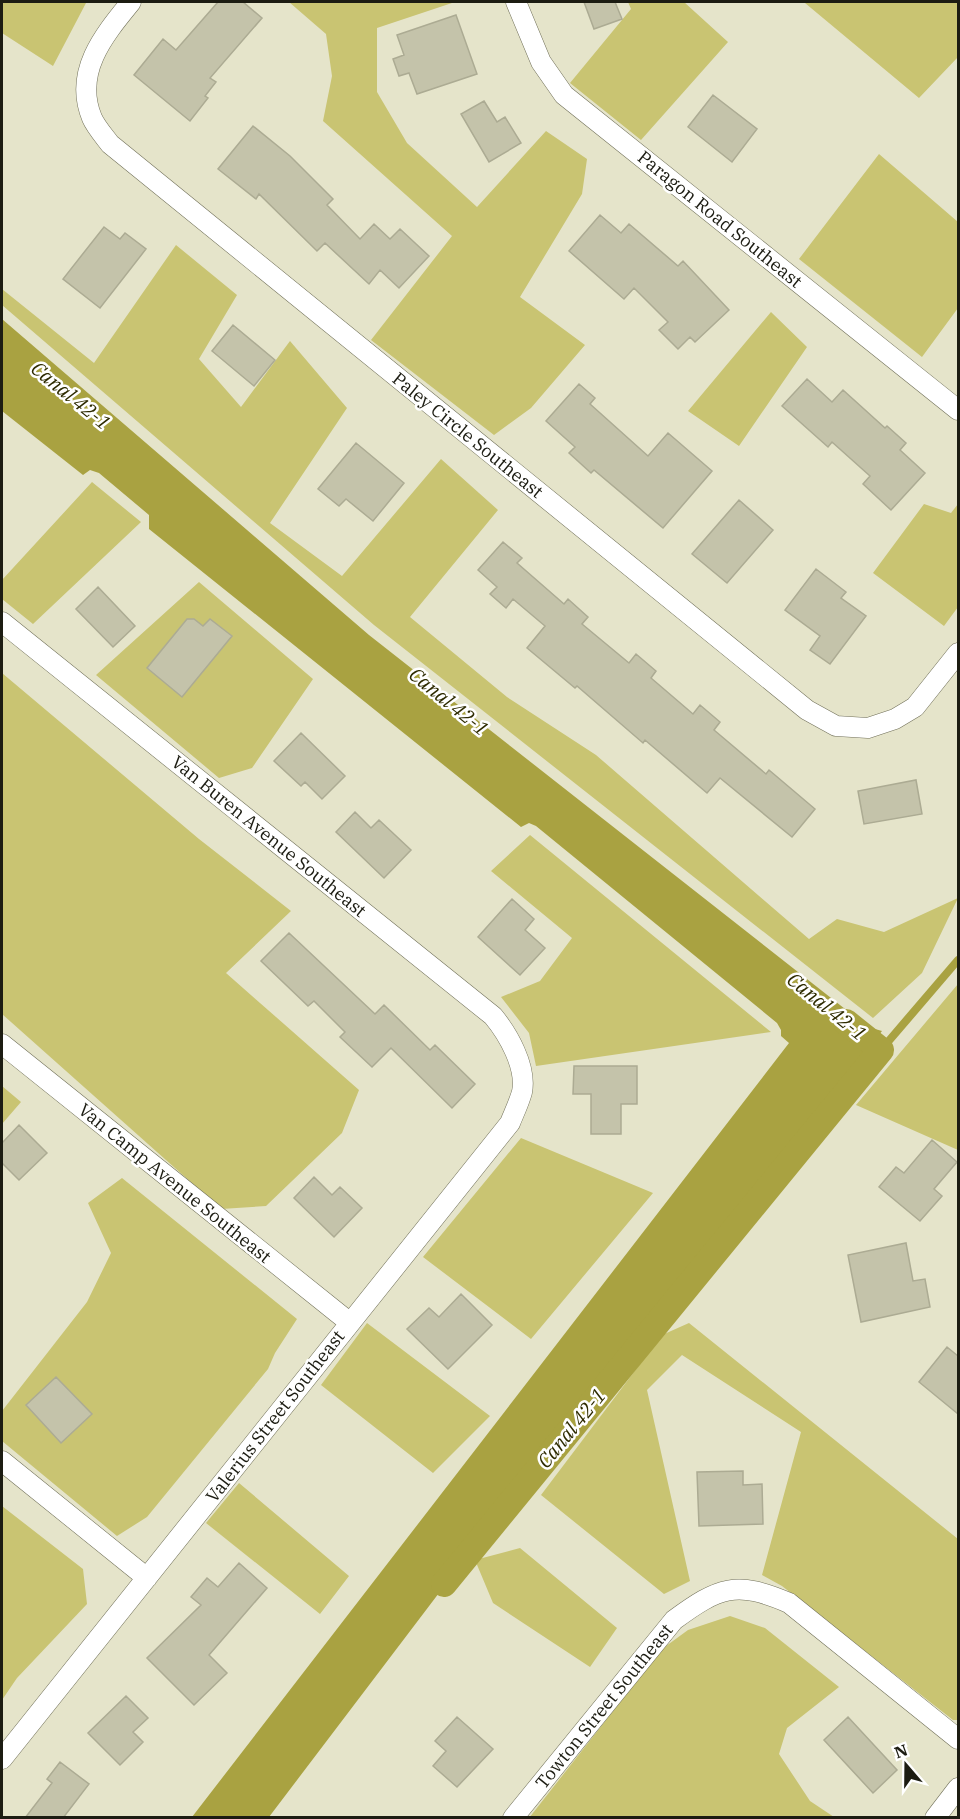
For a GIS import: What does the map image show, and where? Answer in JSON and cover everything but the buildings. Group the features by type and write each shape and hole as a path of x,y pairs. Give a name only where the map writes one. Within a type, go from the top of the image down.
{"street":[{"name":"Paley Circle Southeast","path":"130,2 105,34 88,64 86,96 92,119 110,144 807,710 836,726 868,728 895,719 915,707 958,653"},
{"name":"Paragon Road Southeast","path":"516,2 541,62 564,95 958,410"},
{"name":"Van Buren Avenue Southeast","path":"2,622 493,1016 509,1035 519,1063"},
{"name":"Van Camp Avenue Southeast","path":"2,1044 349,1322"},
{"name":"Valerius Street Southeast","path":"2,1759 510,1123 522,1090 519,1063"},
{"path":"2,1461 147,1578"},
{"name":"Towton Street Southeast","path":"513,1818 674,1620 704,1598 735,1588 760,1590 789,1603 958,1739"},
{"path":"935,1818 958,1788"}],"shaded area":[{"path":"2,2 86,3 53,66 2,33"},
{"path":"289,2 455,2 377,28 377,92 407,143 477,207 546,131 587,159 582,194 520,297 585,345 531,408 494,435 371,340 452,236 323,121 332,76 326,34"},
{"path":"628,2 684,2 728,42 641,140 570,83 631,9"},
{"path":"958,2 958,57 919,98 805,3"},
{"path":"879,154 958,222 958,308 922,357 799,259"},
{"path":"176,245 237,295 199,359 241,407 290,341 347,408 270,523 342,576 441,459 498,510 410,617 507,697 596,755 809,939 837,919 884,932 958,898 922,973 873,1018 374,625 2,305 2,289 94,363"},
{"path":"771,312 807,347 739,446 688,411"},
{"path":"92,482 141,522 33,624 2,599 2,580"},
{"path":"924,504 951,513 958,504 958,607 944,626 873,573"},
{"path":"199,582 313,679 252,768 219,778 96,675"},
{"path":"2,673 199,839 291,911 226,973 359,1090 342,1133 266,1206 221,1209 2,1014"},
{"path":"530,835 771,1032 536,1066 529,1033 501,997 540,981 572,938 491,871"},
{"path":"958,984 958,1150 856,1105"},
{"path":"2,1086 21,1102 2,1124"},
{"path":"521,1138 653,1193 531,1339 423,1257"},
{"path":"122,1178 297,1319 275,1353 268,1369 147,1517 117,1536 2,1441 2,1411 87,1302 111,1253 88,1203"},
{"path":"367,1323 490,1416 433,1473 321,1385"},
{"path":"689,1323 958,1539 958,1720 953,1720 782,1586 762,1575 801,1432 682,1355 647,1390 690,1581 664,1594 541,1495 662,1335"},
{"path":"239,1483 349,1576 320,1614 206,1523"},
{"path":"2,1506 83,1569 87,1604 17,1678 2,1700"},
{"path":"520,1548 617,1628 590,1667 493,1603 475,1560"},
{"path":"730,1616 765,1628 839,1687 787,1728 779,1754 810,1801 834,1817 529,1818 662,1649 688,1630"}],"water":[{"path":"2,319 369,635 868,1027 882,1031 473,1548 466,1553 464,1560 269,1817 192,1817 789,1043 781,1036 777,1023 536,826 529,823 521,827 149,529 149,515 99,473 90,470 83,475 2,411"}],"waterway":[{"path":"881,1050 958,960"},
{"name":"Canal 42-1","path":"444,1584 881,1050 846,1022"}]}
